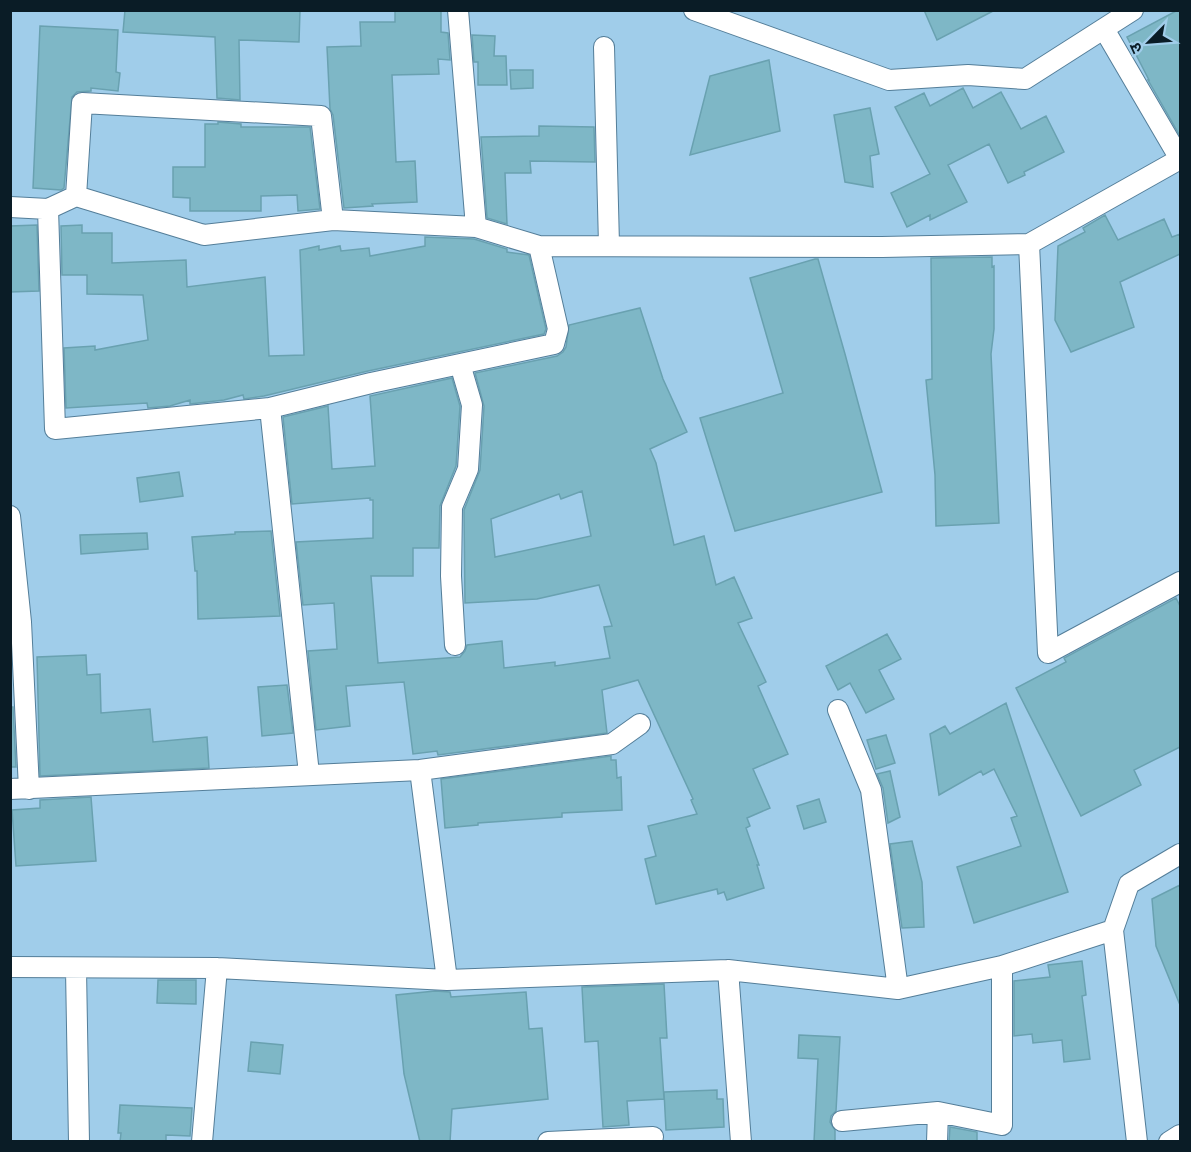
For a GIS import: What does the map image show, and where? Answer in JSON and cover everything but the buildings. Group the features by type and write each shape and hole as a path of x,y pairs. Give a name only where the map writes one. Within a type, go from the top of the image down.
{"street":[{"path":"458,10 476,227"},
{"path":"694,10 890,80 968,75 1025,79 1133,10"},
{"path":"10,207 48,209 76,196 204,235 333,220 476,227 539,246 882,247 1029,244 1180,159 1104,29"},
{"path":"604,47 609,245"},
{"path":"76,196 82,103 321,116 333,220"},
{"path":"48,209 55,429 270,408 554,344 558,329 539,246"},
{"path":"1029,244 1048,653 1180,582"},
{"path":"455,645 451,576 452,507 468,469 472,415 472,405 460,364"},
{"path":"270,408 309,774"},
{"path":"10,516 16,622 20,789 420,770 612,744 640,724"},
{"path":"838,710 871,790 898,989"},
{"path":"420,770 447,980"},
{"path":"1137,1142 1113,930 1129,884 1180,854"},
{"path":"10,967 217,968 447,980 728,970 898,989 1002,966 1113,930"},
{"path":"842,1121 938,1112 1002,1125 1002,966"},
{"path":"202,1142 217,968"},
{"path":"76,969 78,1142"},
{"path":"728,970 741,1142"},
{"path":"937,1142 938,1112"},
{"path":"1169,1142 1180,1135"},
{"path":"548,1142 653,1137"}]}
